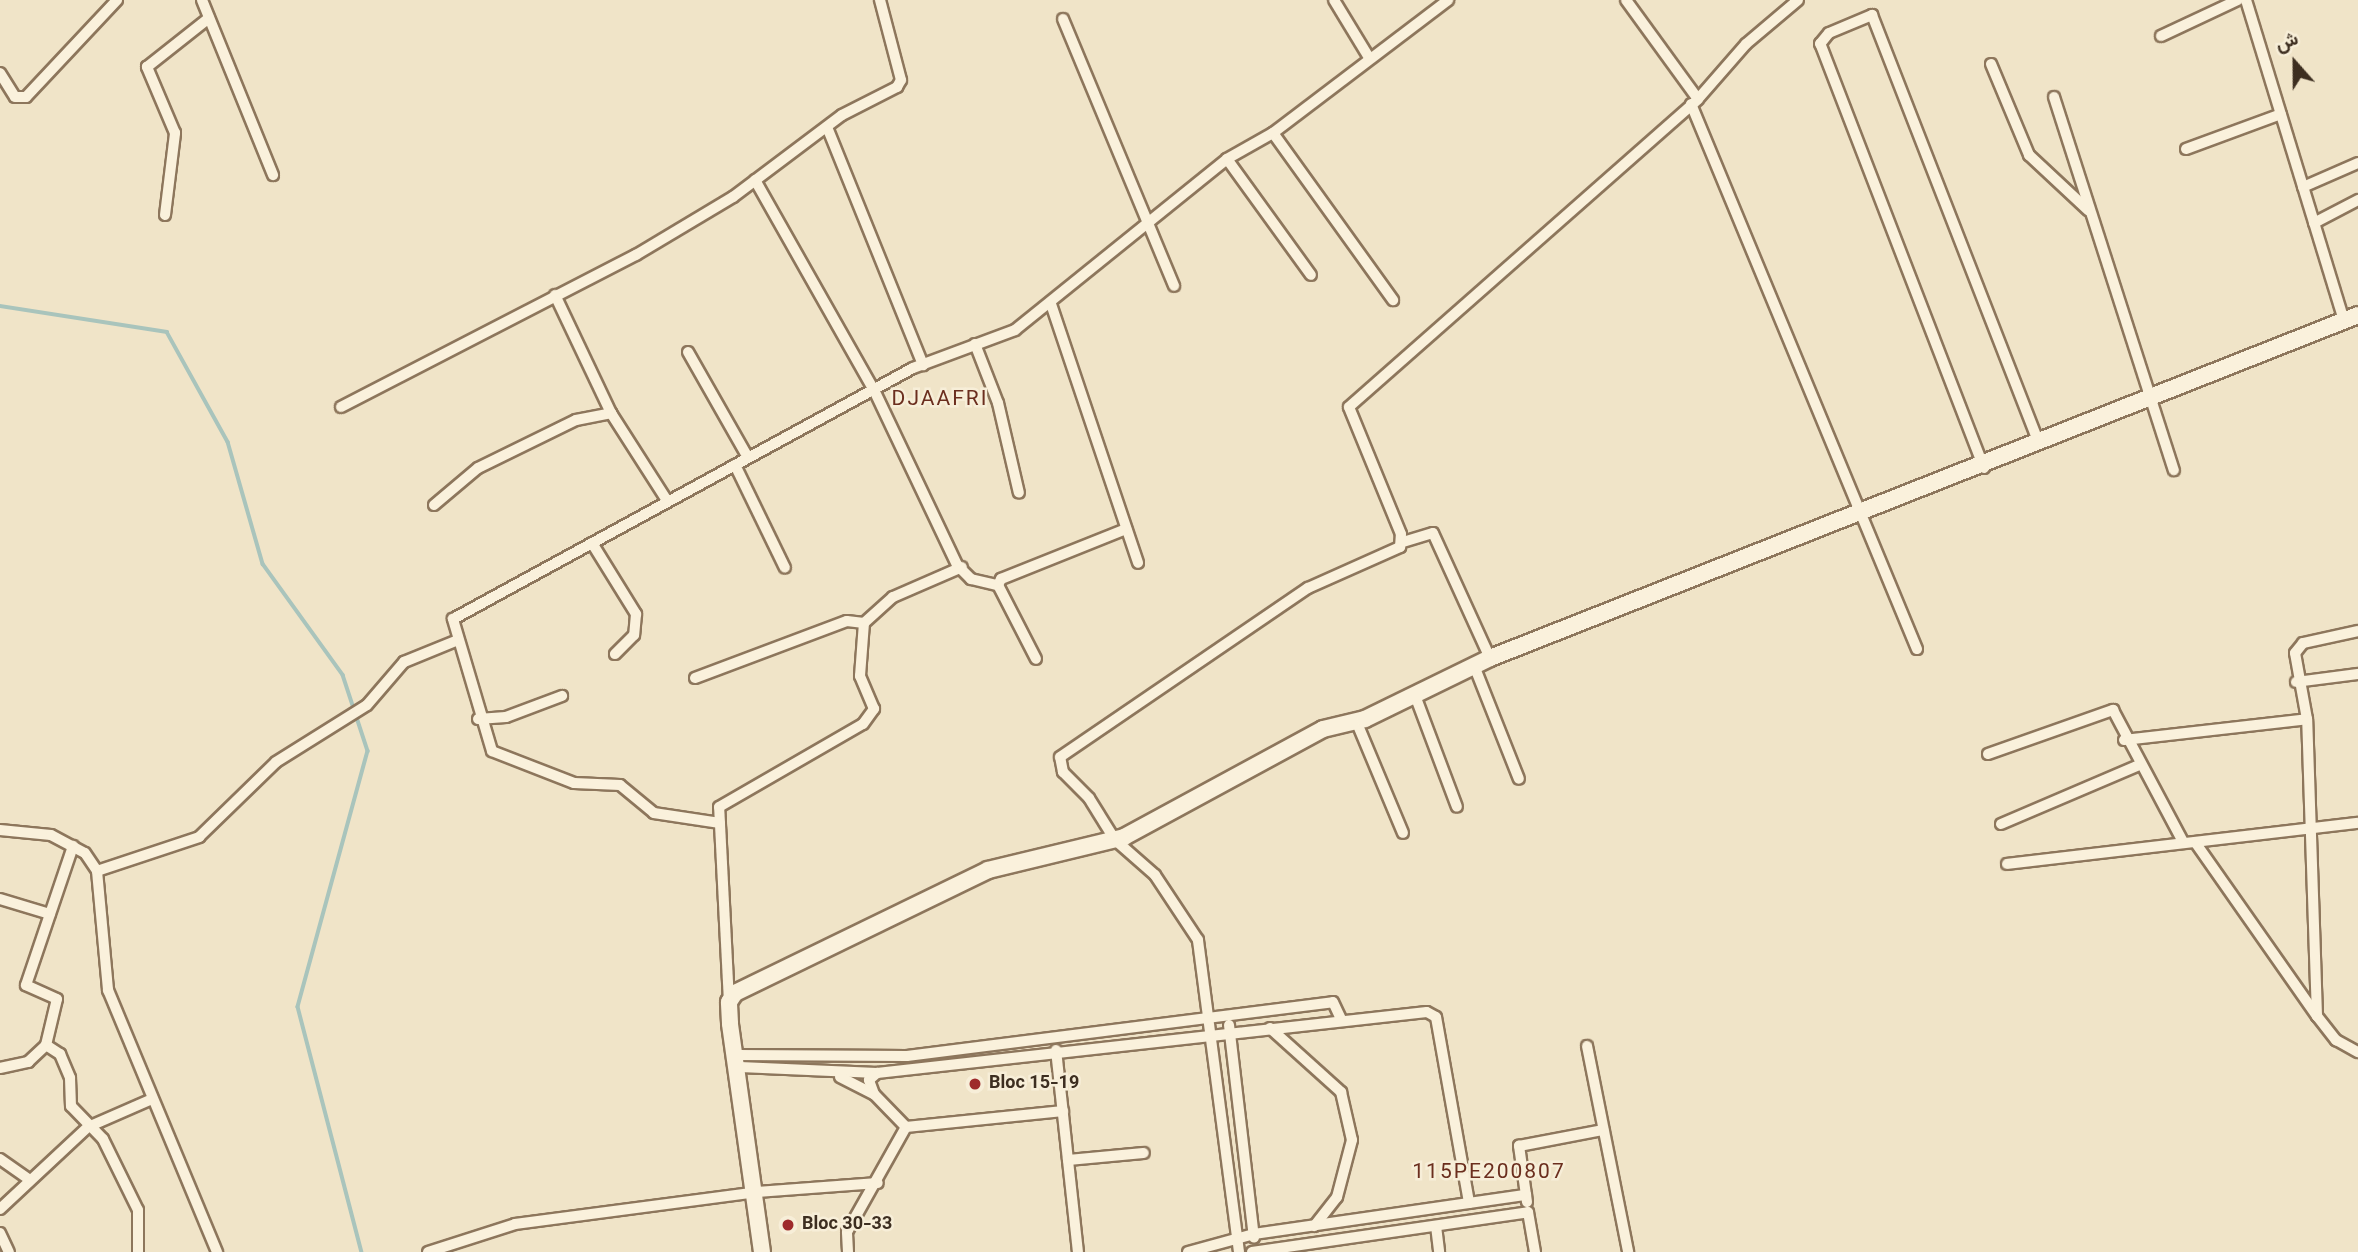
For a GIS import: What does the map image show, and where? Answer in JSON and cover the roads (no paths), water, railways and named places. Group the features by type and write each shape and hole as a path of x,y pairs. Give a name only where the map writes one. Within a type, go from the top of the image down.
{"street":[{"path":"0,73 15,97 26,97 117,0"},
{"path":"202,0 273,175"},
{"path":"341,408 636,255 755,180 827,127 901,80 880,0"},
{"path":"1334,0 1367,56"},
{"path":"720,823 654,814 620,785 574,783 492,751 478,719 453,619 592,543 632,525 666,499 874,390 923,365 1015,330 1051,304 1227,159 1273,133 1367,56 1448,0"},
{"path":"1626,0 1694,102 1860,516 1917,649"},
{"path":"2161,36 2238,0"},
{"path":"729,1002 736,993 988,870 1115,840 1324,729 1357,723 1416,698 1490,658 1984,468 2351,318 2303,187 2246,0"},
{"path":"1403,542 1349,407 1694,102 1746,44 1796,1"},
{"path":"1984,468 1820,44 1829,33 1872,15 2039,444"},
{"path":"164,215 175,133 147,67 209,18"},
{"path":"1063,19 1174,286"},
{"path":"1991,64 2033,160 2088,210"},
{"path":"2054,97 2148,400 2174,470"},
{"path":"2186,149 2281,114"},
{"path":"827,127 923,365"},
{"path":"1273,133 1393,300"},
{"path":"1227,159 1311,275"},
{"path":"2303,187 2358,163"},
{"path":"755,180 874,390 961,567 971,579 998,585"},
{"path":"2315,223 2358,201"},
{"path":"555,295 611,413 666,499"},
{"path":"1051,304 1138,563"},
{"path":"975,344 998,403 1019,493"},
{"path":"688,352 747,456"},
{"path":"434,505 478,468 576,420 611,413"},
{"path":"735,465 785,568"},
{"path":"998,585 1001,579 1126,529"},
{"path":"1239,1252 1198,940 1155,875 1115,840 1089,798 1063,772 1060,757 1308,588 1403,542 1433,533 1490,658"},
{"path":"592,543 636,614 634,635 615,654"},
{"path":"762,1252 757,1192 729,1002 720,823 722,802 834,744 870,717 874,709 860,676 864,623 894,597 961,567"},
{"path":"998,585 1036,659"},
{"path":"695,678 847,621 864,623"},
{"path":"2317,1016 2307,828 2307,719 2296,682 2295,653 2303,643 2358,631"},
{"path":"97,871 199,837 276,762 367,705 404,662 458,640"},
{"path":"1475,668 1518,779"},
{"path":"2296,682 2358,674"},
{"path":"478,719 506,717 562,696"},
{"path":"1416,698 1457,807"},
{"path":"1988,754 2113,710 2137,766 2174,815 2182,840"},
{"path":"2124,740 2307,719"},
{"path":"1357,723 1403,833"},
{"path":"2001,824 2137,766"},
{"path":"2007,864 2182,840 2195,842 2358,822"},
{"path":"0,830 25,829 73,846 97,871 104,978 217,1252"},
{"path":"2195,842 2317,1016 2336,1040 2358,1052"},
{"path":"0,1068 28,1062 46,1045 57,999 26,985 73,846"},
{"path":"0,899 50,914"},
{"path":"738,1061 907,1056 1333,1002 1341,1019"},
{"path":"814,1071 877,1073 1056,1050 1427,1012 1436,1017 1469,1203"},
{"path":"1228,1015 1254,1252 1528,1212"},
{"path":"1270,1027 1341,1092 1352,1140 1337,1197 1314,1226"},
{"path":"46,1045 60,1054 70,1078 71,1106 88,1127 103,1139 138,1210 138,1252"},
{"path":"1587,1046 1628,1252"},
{"path":"1056,1050 1079,1252"},
{"path":"738,1061 852,1079 874,1094 906,1126"},
{"path":"874,1094 869,1080 877,1073"},
{"path":"0,1209 88,1127 152,1099"},
{"path":"906,1126 1063,1111"},
{"path":"848,1252 847,1232 878,1183 906,1126"},
{"path":"1535,1252 1519,1146 1603,1130"},
{"path":"1068,1160 1144,1153"},
{"path":"0,1159 30,1180"},
{"path":"431,1251 515,1224 757,1192 878,1183"},
{"path":"1188,1252 1254,1234 1526,1195"},
{"path":"1436,1226 1439,1252"},
{"path":"0,1233 9,1252"}],"waterway":[{"path":"0,306 167,332 228,442 263,564 343,675 368,751 298,1007 362,1252"}],"place":[{"name":"Bloc 15-19","path":"975,1084"},
{"name":"Bloc 30-33","path":"788,1225"}],"district":[{"name":"DJAAFRI","path":"940,400"},
{"name":"115PE200807","path":"1489,1173"}]}
